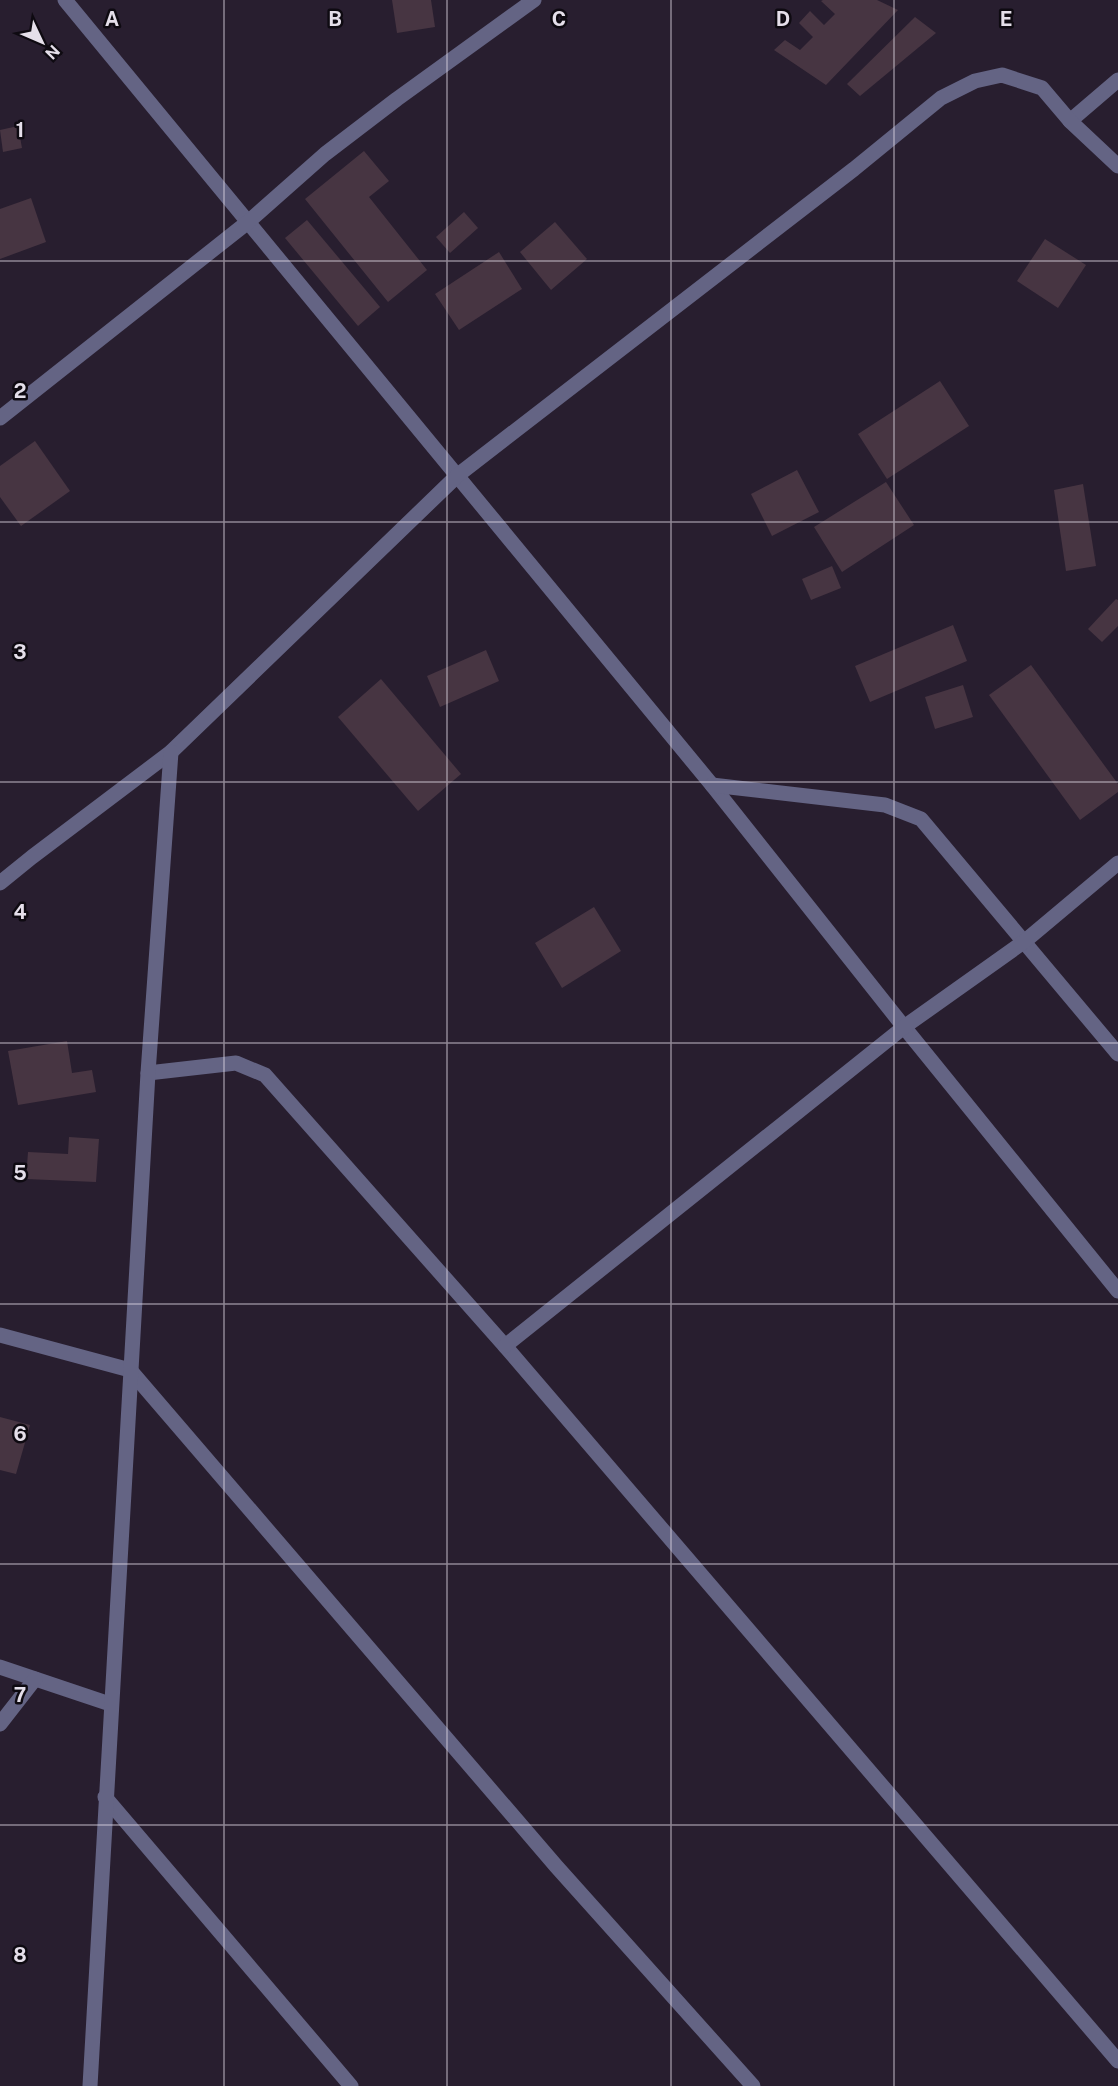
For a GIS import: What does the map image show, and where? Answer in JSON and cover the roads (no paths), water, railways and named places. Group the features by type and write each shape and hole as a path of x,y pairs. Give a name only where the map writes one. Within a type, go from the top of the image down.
{"street":[{"path":"65,0 712,785 1118,1292"},
{"path":"0,418 248,222 325,154 534,0"},
{"path":"0,883 171,752 458,475 854,169 941,98 975,81 1002,75 1042,88 1070,121 1118,166"},
{"path":"1070,121 1118,80"},
{"path":"90,2086 110,1704 148,1073 171,752"},
{"path":"712,785 885,805 921,819 1118,1054"},
{"path":"505,1347 904,1027 1024,941 1118,863"},
{"path":"148,1073 236,1063 265,1075 505,1347 1118,2061"},
{"path":"0,1335 130,1370 555,1866 753,2086"},
{"path":"0,1666 110,1704"},
{"path":"0,1724 35,1679"},
{"path":"105,1797 351,2086"}]}
